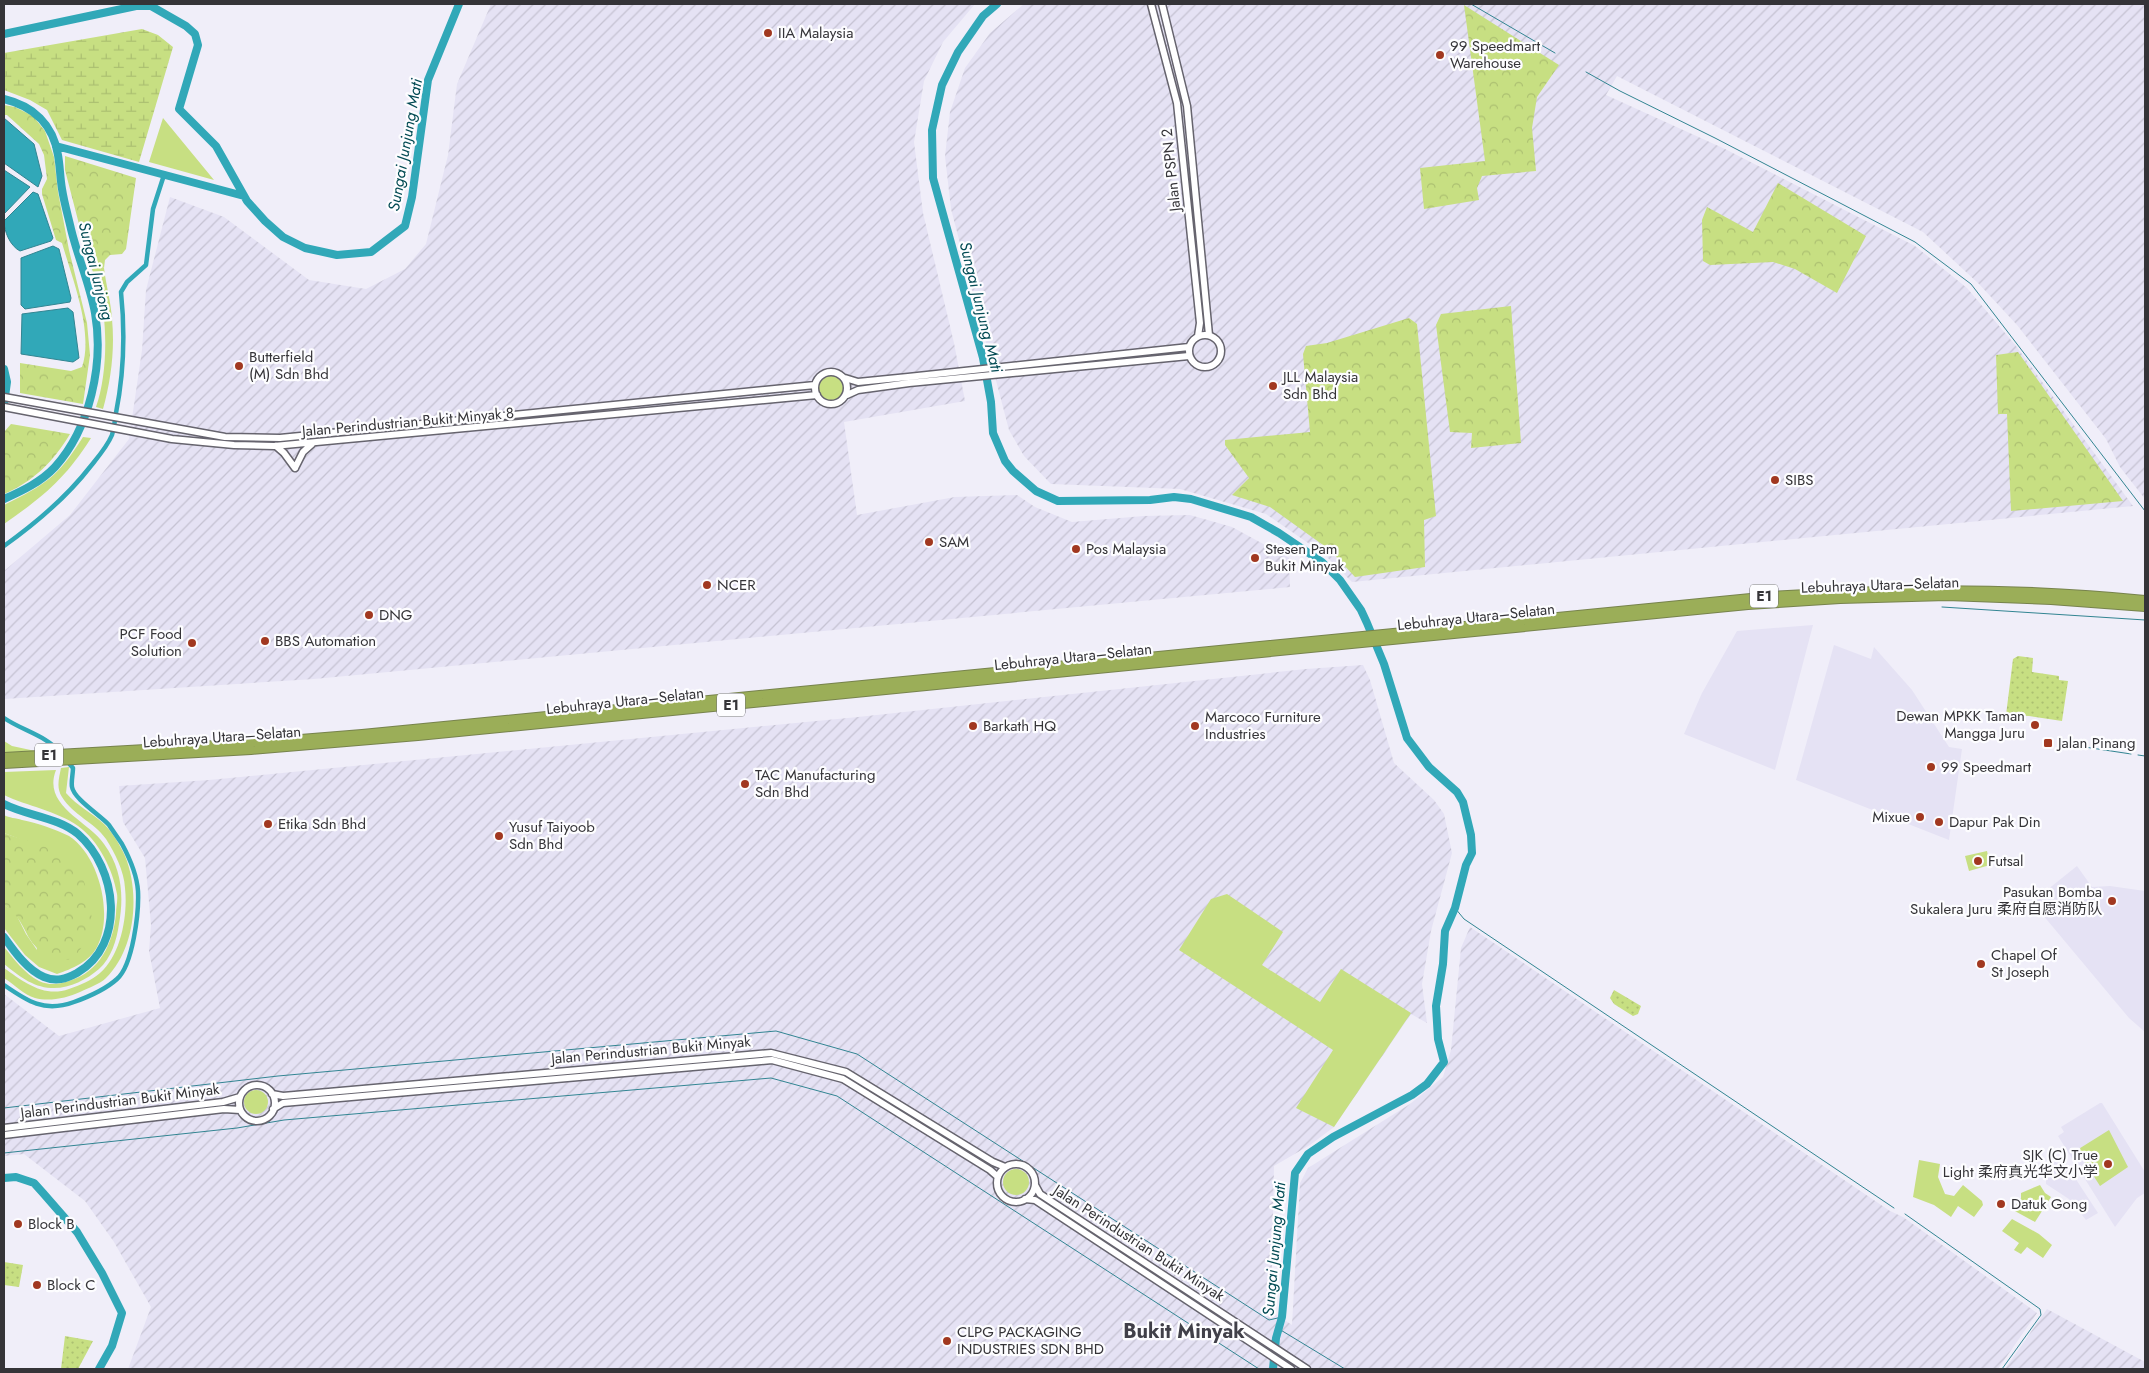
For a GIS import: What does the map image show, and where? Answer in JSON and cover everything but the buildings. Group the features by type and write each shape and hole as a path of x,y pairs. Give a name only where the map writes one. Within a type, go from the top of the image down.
{"highway":[{"name":"Lebuhraya Utara–Selatan","path":"4,764 371,733 1365,638 1741,598 1841,592 1968,589 2061,593 2145,600"},
{"name":"Lebuhraya Utara–Selatan","path":"1384,636 1748,604 1848,598 1979,596 2145,607"},
{"name":"Lebuhraya Utara–Selatan","path":"4,757 94,756"}],"street":[{"name":"Jalan PSPN 2","path":"1151,4 1177,103 1200,323 1198,336"},
{"name":"Jalan PSPN 2","path":"1162,4 1187,106 1209,335"},
{"path":"1209,335 1220,343 1221,353 1218,361 1211,366 1201,367 1196,365 1189,356 1189,347 1198,336 1209,335"},
{"path":"845,378 848,386 846,395 841,401 831,405 822,402 816,395 815,385 820,376 828,372 839,373 845,378 858,382 1189,347"},
{"path":"846,395 858,390 909,383 1189,356"},
{"name":"Jalan Perindustrian Bukit Minyak 8","path":"4,397 225,437 280,438 815,385"},
{"name":"Jalan Perindustrian Bukit Minyak 8","path":"4,406 124,428 172,439 234,445 276,446 816,395"},
{"path":"276,446 295,468 302,452 316,442"},
{"name":"Jalan Perindustrian Bukit Minyak","path":"272,1094 284,1096 771,1053 846,1072 993,1162 1005,1167"},
{"name":"Jalan Perindustrian Bukit Minyak","path":"273,1109 284,1103 772,1060 843,1079 990,1170 998,1177"},
{"path":"252,1085 263,1086 272,1094 274,1099 273,1109 266,1118 257,1120 247,1118 240,1110 240,1097 252,1085"},
{"name":"Jalan Perindustrian Bukit Minyak","path":"4,1128 223,1102 240,1097"},
{"name":"Jalan Perindustrian Bukit Minyak","path":"4,1135 224,1109 240,1110"},
{"path":"1017,1164 1026,1167 1032,1173 1035,1185 1030,1195 1025,1199 1014,1201 1004,1197 998,1190 998,1177 1005,1167 1017,1164"},
{"name":"Jalan Perindustrian Bukit Minyak","path":"1035,1185 1040,1194 1307,1369"},
{"name":"Jalan Perindustrian Bukit Minyak","path":"1025,1199 1035,1200 1291,1369"}],"shaded area":[{"path":"491,4 975,4 943,42 924,81 914,142 923,213 954,343 965,401 844,422 857,515 955,497 1017,495 1035,507 1072,522 1144,516 1190,515 1232,527 1289,558 1290,587 314,679 4,699 4,571 70,515 129,439 142,350 146,290 170,197 224,217 309,280 366,289 405,269 426,244 448,155 457,84"},
{"path":"1024,4 2145,4 2145,499 2120,467 2106,439 2017,325 1979,284 1923,232 1617,76 1606,95 1725,149 1915,246 1967,288 2016,346 2133,506 1352,582 1324,554 1266,514 1180,489 1051,484 1024,456 1009,430 951,209 945,156 950,112 965,68 990,33"},
{"path":"1813,625 1775,770 1684,734 1702,693 1737,631"},
{"path":"1834,645 1871,659 1874,647 1912,690 1949,747 1962,749 1949,840 1796,780"},
{"path":"1363,665 1370,680 1394,763 1434,800 1444,814 1452,853 1431,931 1422,984 1427,1023 1411,1014 1334,1127 1310,1145 1274,1166 1271,1311 1292,1325 1300,1183 1308,1168 1410,1104 1443,1077 1451,1050 1461,948 1470,927 1890,1211 1903,1217 2037,1313 1998,1369 128,1369 151,1307 114,1242 85,1201 24,1154 4,1156 4,994 59,1036 160,1008 149,951 151,925 145,858 123,822 119,786 209,780 858,717 1306,669"},
{"path":"2077,866 2092,887 2110,886 2145,891 2145,1032 2129,1018 2032,902"},
{"name":"SJK (C) True Light 柔府真光华文小学","path":"2102,1103 2145,1172 2145,1193 2137,1198 2115,1227 2058,1136 2064,1132 2061,1127"},
{"name":"SJK (C) True Light 柔府真光华文小学","path":"2062,1158 2098,1213 2086,1220 2069,1199 2046,1184 2046,1167"},
{"path":"2047,1309 2145,1362 2145,1369 2005,1369"}],"green space":[{"path":"1464,5 1559,65 1537,97 1532,128 1536,171 1482,176 1477,188 1479,200 1424,209 1420,168 1485,161"},
{"path":"142,29 158,35 173,47 139,162 62,140 47,110 30,100 4,90 4,53"},
{"path":"4,105 15,107 33,116 45,131 54,157 58,192 69,250 87,323 90,355 83,404 20,393 20,363 71,371 82,367 85,353 85,338 84,322 71,272 62,243 56,240 42,194 42,189 47,179 44,155 39,144 7,115 4,115"},
{"path":"163,118 214,180 149,162"},
{"path":"65,156 136,178 126,249 122,254 110,255 105,260 104,268 88,259 65,170"},
{"path":"1778,183 1866,236 1837,293 1795,269 1773,262 1710,265 1703,261 1702,220 1707,207 1753,232"},
{"path":"88,259 104,268 113,330 112,364 103,409 96,407 105,363 104,314 98,285"},
{"path":"1511,306 1521,443 1471,448 1472,433 1450,432 1436,325 1441,314"},
{"path":"1409,318 1417,324 1436,516 1424,520 1425,567 1355,577 1330,550 1270,507 1232,495 1249,478 1225,445 1225,440 1310,432 1303,354 1306,346 1327,343"},
{"path":"2018,352 2123,501 2011,511 2007,414 1998,414 1996,355"},
{"path":"831,373 837,374 845,382 845,394 837,402 831,403 825,402 817,394 816,388 817,382 825,374"},
{"path":"11,424 70,434 42,470 15,489 4,494 4,432"},
{"path":"83,437 91,438 63,476 31,505 4,524 4,505 50,478 66,462"},
{"path":"2018,656 2033,658 2032,672 2059,676 2059,680 2068,681 2062,721 2006,715 2013,659"},
{"path":"4,741 12,746 40,752 4,754"},
{"path":"69,767 66,793 104,824 116,839 125,856 133,886 132,920 124,952 106,978 94,986 69,996 58,999 40,999 27,994 4,978 4,968 27,983 43,990 60,991 77,986 97,976 107,965 118,945 124,922 126,899 124,882 116,856 101,833 72,809 60,794 61,768"},
{"path":"56,770 53,783 55,793 61,803 96,835 104,844 115,863 120,883 121,914 115,942 103,965 89,977 77,983 51,988 31,983 4,964 4,947 24,970 39,981 47,984 58,984 80,977 97,963 108,946 114,925 117,899 112,875 104,857 86,832 61,816 4,795 4,772"},
{"path":"4,815 46,826 69,836 80,845 96,871 104,903 102,934 97,947 90,956 80,964 63,972 57,974 39,967 25,955 4,928 4,905 15,912 26,934 37,950 25,841 4,833"},
{"path":"4,833 44,846 64,855 72,860 81,873 94,930 77,954 68,960 52,956 34,945 14,913 4,905"},
{"name":"Futsal","path":"1987,851 1990,865 1969,871 1965,856"},
{"path":"1227,894 1283,932 1262,965 1320,1002 1341,969 1411,1013 1334,1127 1296,1108 1333,1050 1179,950 1211,899"},
{"path":"1614,990 1641,1006 1638,1014 1633,1016 1614,1004 1610,998"},
{"path":"256,1090 265,1093 268,1102 265,1111 256,1114 247,1111 244,1102 247,1093"},
{"path":"2109,1130 2128,1167 2100,1186 2077,1150"},
{"path":"1919,1160 1940,1164 1938,1177 1945,1194 1954,1196 1963,1185 1982,1201 1983,1205 1974,1217 1958,1206 1951,1217 1934,1205 1913,1197"},
{"path":"1016,1169 1026,1172 1029,1182 1026,1192 1016,1195 1006,1192 1003,1182 1006,1172"},
{"path":"2040,1185 2045,1193 2051,1197 2035,1222 2013,1210 2021,1198 2021,1193"},
{"path":"2012,1219 2039,1234 2052,1245 2043,1258 2027,1247 2021,1254 2014,1250 2019,1243 2002,1231"},
{"path":"4,1262 23,1265 19,1287 4,1285"},
{"path":"65,1336 93,1341 78,1369 61,1369"}],"water":[{"path":"4,118 34,144 42,176 38,187 4,163"},
{"path":"4,170 30,187 4,214"},
{"path":"33,192 38,194 53,238 51,241 20,251 13,246 8,238 4,221"},
{"path":"53,246 59,249 71,298 70,302 25,309 21,305 21,258"},
{"path":"68,308 73,312 79,358 73,362 21,354 22,314"}],"waterway":[{"name":"Sungai Junjung Mati","path":"4,34 136,6 151,6 186,26 195,34 198,45 179,109 216,146 247,201 265,221 283,237 305,248 337,255 371,252 405,226 412,197 428,80 459,4"},
{"name":"Sungai Junjung Mati","path":"997,4 983,16 958,52 942,85 932,130 933,178 983,358 991,402 993,433 1005,461 1013,471 1036,491 1058,501 1150,500 1174,497 1191,499 1251,517 1322,562 1340,580 1361,610 1384,664 1407,738 1429,767 1457,792 1463,802 1471,835 1472,853 1466,865 1455,908 1445,931 1443,964 1436,1006 1438,1039 1444,1062 1427,1084 1412,1095 1333,1137 1308,1154 1295,1173 1282,1317 1276,1338 1273,1369"},
{"path":"1471,4 1555,53"},
{"path":"1586,72 1915,242 1971,284 2145,511"},
{"name":"Sungai Junjong","path":"4,99 24,106 33,112 52,134 59,159 65,204 90,292 97,333 96,374 92,394 77,434 55,467 44,477 4,499"},
{"path":"56,146 244,196"},
{"path":"4,546 61,500 102,452 112,435 119,398 122,367 123,322 121,292 127,282 146,265 153,209 164,175"},
{"path":"4,369 7,382 4,404"},
{"path":"1942,607 2145,620"},
{"path":"4,718 49,742 62,754"},
{"path":"2058,743 2131,754"},
{"path":"2138,755 2145,756"},
{"path":"4,985 36,1004 45,1006 63,1005 91,995 113,983 123,972 131,951 138,900 136,879 132,867 122,844 109,825 77,797 72,787 73,768 66,760"},
{"name":"Sungai Junjong","path":"4,804 52,820 78,834 91,849 101,866 108,885 111,905 110,925 104,944 93,960 77,973 65,978 57,980 44,977 32,970 21,960 4,937"},
{"path":"1455,908 1464,919 1894,1208"},
{"path":"4,1108 278,1076 776,1031 857,1054 1269,1320 1282,1317"},
{"path":"4,1153 237,1128 284,1120 771,1078 837,1096 1259,1369"},
{"path":"4,1178 16,1177 34,1183 43,1193 77,1232 102,1273 122,1313 112,1346 99,1369"},
{"path":"1905,1214 2040,1309 2041,1315 2002,1369"},
{"path":"1279,1329 1345,1369"}],"place":[{"name":"IIA Malaysia","path":"768,33"},
{"name":"99 Speedmart Warehouse","path":"1440,55"},
{"name":"Butterfield (M) Sdn Bhd","path":"239,366"},
{"name":"JLL Malaysia Sdn Bhd","path":"1273,386"},
{"name":"SIBS","path":"1775,480"},
{"name":"SAM","path":"929,542"},
{"name":"Pos Malaysia","path":"1076,549"},
{"name":"Stesen Pam Bukit Minyak","path":"1255,558"},
{"name":"NCER","path":"707,585"},
{"name":"DNG","path":"369,615"},
{"name":"BBS Automation","path":"265,641"},
{"name":"PCF Food Solution","path":"192,643"},
{"name":"Dewan MPKK Taman Mangga Juru","path":"2035,725"},
{"name":"Barkath HQ","path":"973,726"},
{"name":"Marcoco Furniture Industries","path":"1195,726"},
{"name":"Jalan Pinang","path":"2048,743"},
{"name":"99 Speedmart","path":"1931,767"},
{"name":"TAC Manufacturing Sdn Bhd","path":"745,784"},
{"name":"Mixue","path":"1920,817"},
{"name":"Dapur Pak Din","path":"1939,822"},
{"name":"Etika Sdn Bhd","path":"268,824"},
{"name":"Yusuf Taiyoob Sdn Bhd","path":"499,836"},
{"name":"Futsal","path":"1978,861"},
{"name":"Pasukan Bomba Sukalera Juru 柔府自愿消防队","path":"2112,901"},
{"name":"Chapel Of St Joseph","path":"1981,964"},
{"name":"SJK (C) True Light 柔府真光华文小学","path":"2108,1164"},
{"name":"Datuk Gong","path":"2001,1204"},
{"name":"Block B","path":"18,1224"},
{"name":"Block C","path":"37,1285"},
{"name":"CLPG PACKAGING INDUSTRIES SDN BHD","path":"947,1341"}],"district":[{"name":"Bukit Minyak","path":"1184,1331"}]}
